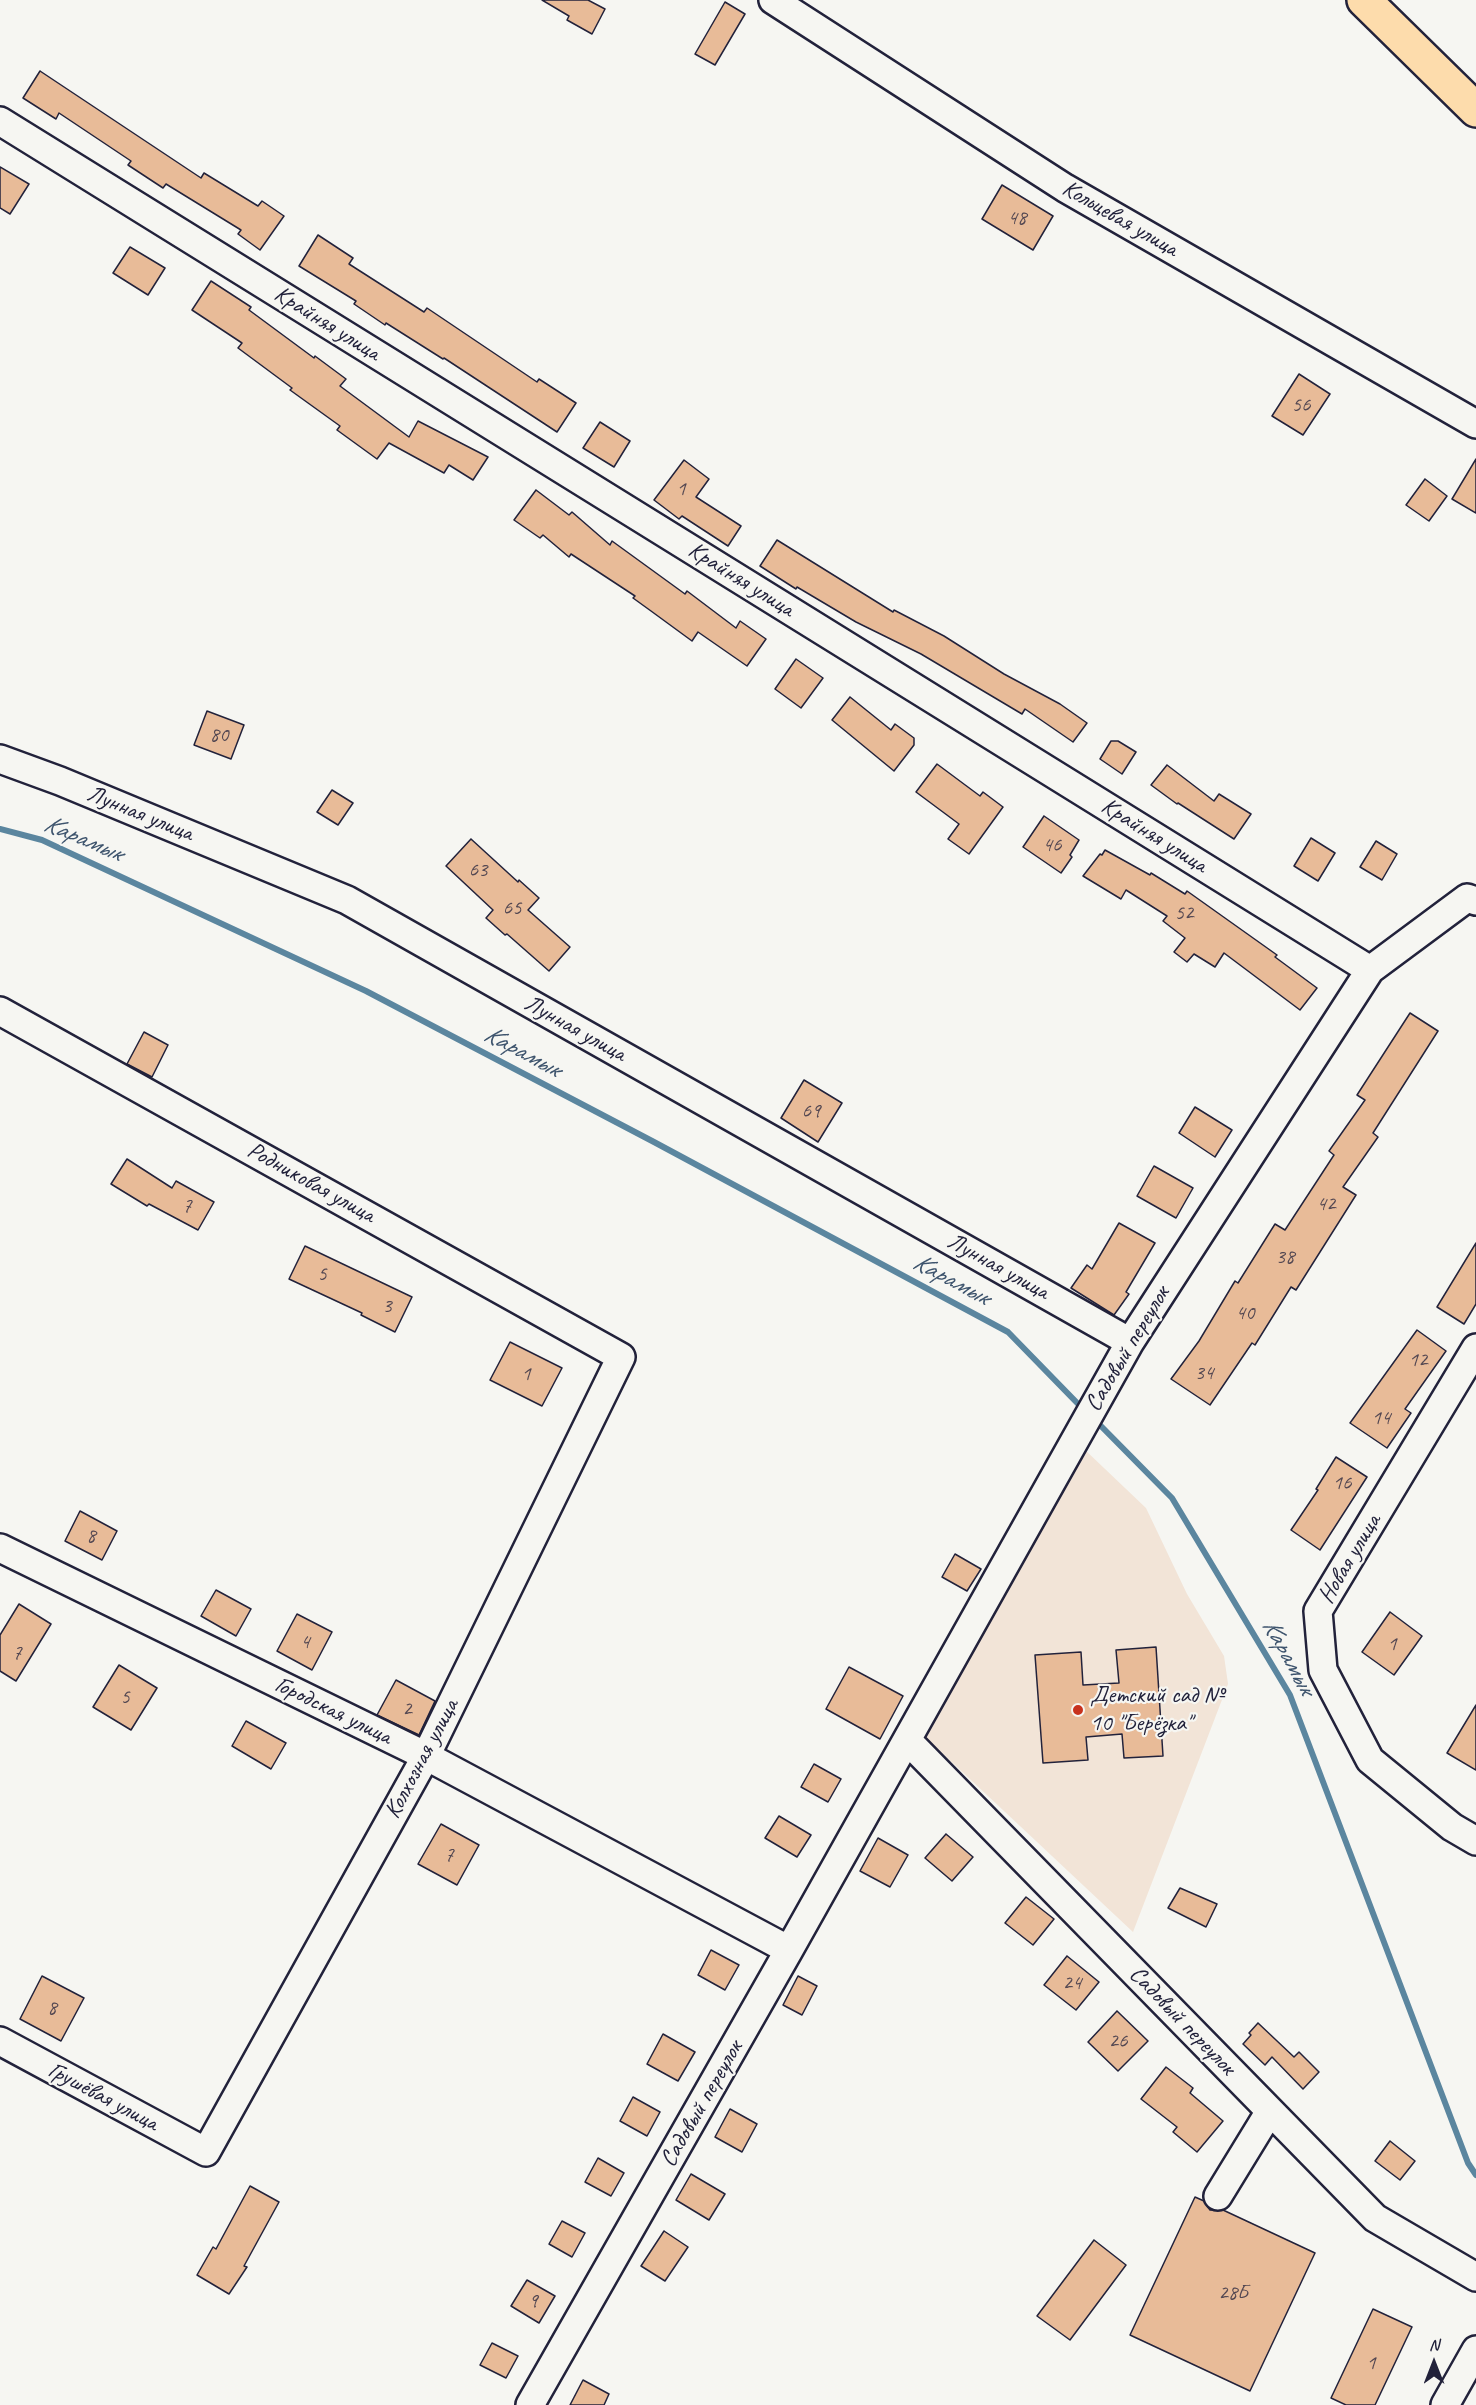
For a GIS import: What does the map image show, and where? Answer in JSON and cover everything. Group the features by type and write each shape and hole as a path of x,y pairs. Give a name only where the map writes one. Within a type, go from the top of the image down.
{"main road":[{"path":"1364,0 1476,110"},
{"path":"1385,0 1476,88"}],"street":[{"name":"Кольцевая улица","path":"773,0 1065,188 1476,424"},
{"name":"Крайняя улица","path":"0,122 1370,970"},
{"name":"Лунная улица","path":"0,759 60,781 347,900 1130,1342"},
{"path":"1370,970 1467,898 1476,901"},
{"name":"Садовый переулок","path":"530,2405 789,1950 1130,1342 1370,970"},
{"name":"Родниковая улица","path":"0,1011 621,1357"},
{"name":"Новая улица","path":"1476,1348 1318,1611 1323,1670 1370,1760 1452,1827 1476,1841"},
{"name":"Колхозная улица","path":"206,2152 426,1756 621,1357"},
{"name":"Городская улица","path":"0,1548 426,1756 789,1950"},
{"name":"Садовый переулок","path":"907,1740 1375,2218 1476,2277"},
{"name":"Грушёвая улица","path":"0,2041 206,2152"},
{"path":"1218,2196 1270,2111"},
{"path":"1445,2405 1476,2350"}],"shaded area":[{"name":"Детский сад № 10 \"Берёзка\"","path":"1083,1448 1146,1508 1187,1594 1224,1656 1228,1684 1133,1932 924,1736"}],"building":[{"path":"542,0 588,0 605,9 592,34 567,20 569,16"},
{"path":"725,2 745,14 715,65 695,54"},
{"path":"40,71 201,178 204,173 258,206 262,201 284,216 260,250 238,234 241,230 166,184 163,188 128,165 131,161 59,113 56,119 23,98"},
{"path":"0,167 29,184 10,214 0,208"},
{"path":"1002,185 1053,216 1033,250 982,219"},
{"path":"318,235 353,258 349,264 424,312 427,308 537,382 539,379 576,403 557,432 444,358 386,323 385,325 354,304 356,301 299,266"},
{"path":"130,247 165,268 148,295 113,273"},
{"path":"211,281 251,307 249,310 346,379 340,386 409,437 418,421 488,457 473,480 449,465 444,473 389,443 377,459 337,430 340,426 238,348 242,343 192,310"},
{"path":"1299,374 1330,394 1303,435 1272,416"},
{"path":"600,422 630,441 614,467 583,448"},
{"path":"1476,459 1476,513 1452,499"},
{"path":"684,460 709,479 696,497 741,526 728,546 682,516 679,519 654,500"},
{"path":"1425,479 1447,496 1429,521 1406,505"},
{"path":"536,490 569,515 572,512 610,545 612,541 685,594 687,591 736,628 740,621 766,639 747,666 698,632 692,641 633,598 635,596 571,554 569,557 543,535 540,538 514,520"},
{"path":"777,540 893,612 894,610 944,636 1004,674 1060,704 1087,723 1073,742 1025,709 1022,714 921,654 856,622 797,587 796,589 760,566"},
{"path":"796,659 823,678 801,708 775,689"},
{"path":"850,697 891,730 895,724 914,738 914,745 894,771 832,720"},
{"path":"207,711 244,725 231,759 194,745"},
{"path":"1111,741 1118,741 1136,752 1122,774 1100,759"},
{"path":"937,764 980,796 983,792 1003,807 969,854 948,839 959,824 916,792"},
{"path":"1167,765 1214,801 1219,794 1251,814 1234,839 1151,785"},
{"path":"332,790 353,803 338,825 317,812"},
{"path":"1044,816 1079,840 1070,855 1072,857 1061,873 1023,847"},
{"path":"1311,838 1335,853 1318,881 1294,866"},
{"path":"471,839 539,898 528,910 570,947 549,971 486,918 493,910 446,866"},
{"path":"1376,841 1397,854 1382,880 1360,867"},
{"path":"1105,850 1150,875 1151,873 1185,894 1187,891 1277,955 1275,957 1317,988 1300,1010 1224,953 1215,967 1194,954 1187,962 1174,952 1185,938 1163,921 1167,916 1126,890 1121,899 1083,876"},
{"path":"1410,1013 1438,1031 1373,1133 1378,1137 1343,1187 1356,1195 1296,1290 1291,1287 1255,1345 1252,1343 1210,1405 1171,1379 1199,1341 1235,1281 1238,1283 1275,1224 1285,1230 1334,1155 1329,1151 1365,1100 1357,1095"},
{"path":"144,1032 168,1045 152,1077 127,1064"},
{"path":"804,1080 842,1103 818,1142 781,1118"},
{"path":"1195,1107 1232,1130 1215,1157 1179,1133"},
{"path":"127,1159 172,1188 176,1181 214,1202 198,1230 149,1204 147,1206 111,1184"},
{"path":"1154,1166 1193,1188 1176,1218 1137,1196"},
{"path":"1119,1223 1155,1243 1126,1292 1129,1294 1114,1315 1071,1288 1087,1265 1092,1269"},
{"path":"1476,1243 1476,1304 1464,1324 1437,1307"},
{"path":"305,1246 412,1297 395,1332 361,1315 362,1313 289,1279"},
{"path":"1417,1330 1446,1351 1405,1409 1411,1413 1387,1448 1350,1423"},
{"path":"510,1342 562,1368 542,1406 490,1380"},
{"path":"1336,1457 1367,1477 1320,1550 1291,1530 1318,1490 1316,1489"},
{"path":"80,1511 117,1531 102,1560 65,1541"},
{"path":"955,1554 981,1569 967,1591 942,1577"},
{"path":"216,1590 251,1609 236,1636 201,1616"},
{"path":"19,1604 51,1624 16,1681 0,1671 0,1635"},
{"path":"1390,1612 1422,1636 1394,1675 1362,1652"},
{"path":"297,1614 332,1632 312,1670 277,1651"},
{"path":"1156,1647 1163,1756 1124,1758 1122,1734 1086,1737 1088,1760 1043,1763 1035,1655 1081,1652 1083,1685 1119,1683 1116,1650"},
{"path":"119,1665 157,1688 131,1730 93,1707"},
{"path":"849,1667 903,1696 880,1739 826,1709"},
{"path":"396,1680 435,1701 419,1735 377,1715"},
{"path":"1476,1705 1476,1770 1447,1753"},
{"path":"246,1721 286,1743 271,1769 232,1746"},
{"path":"814,1764 841,1779 828,1802 801,1787"},
{"path":"779,1816 811,1835 797,1857 765,1838"},
{"path":"441,1824 479,1845 457,1885 418,1864"},
{"path":"946,1834 973,1857 952,1881 925,1858"},
{"path":"878,1838 908,1855 890,1887 860,1871"},
{"path":"1180,1888 1217,1904 1206,1927 1168,1908"},
{"path":"1026,1897 1054,1919 1033,1945 1005,1923"},
{"path":"711,1950 739,1965 725,1990 698,1975"},
{"path":"1067,1956 1099,1982 1076,2010 1044,1985"},
{"path":"42,1976 84,1998 61,2041 20,2019"},
{"path":"798,1976 817,1986 802,2015 783,2005"},
{"path":"1117,2011 1148,2041 1118,2071 1088,2042"},
{"path":"1258,2023 1294,2057 1299,2052 1319,2072 1303,2089 1272,2057 1265,2065 1243,2044"},
{"path":"663,2034 695,2052 678,2081 647,2064"},
{"path":"1166,2067 1193,2088 1190,2093 1223,2121 1197,2152 1173,2132 1177,2127 1141,2099"},
{"path":"633,2097 660,2112 647,2136 620,2121"},
{"path":"730,2109 757,2124 742,2152 715,2137"},
{"path":"1390,2141 1415,2161 1400,2180 1375,2161"},
{"path":"598,2158 624,2173 611,2196 585,2182"},
{"path":"691,2174 725,2194 709,2220 676,2200"},
{"path":"250,2186 279,2202 244,2266 247,2267 229,2294 197,2275 213,2247 216,2249"},
{"path":"1195,2197 1204,2201 1210,2210 1223,2210 1315,2253 1250,2391 1130,2335"},
{"path":"562,2221 585,2233 572,2257 549,2244"},
{"path":"664,2231 688,2247 665,2281 641,2266"},
{"path":"1094,2240 1126,2265 1070,2340 1037,2316"},
{"path":"527,2280 555,2296 539,2323 511,2306"},
{"path":"1373,2309 1412,2327 1375,2405 1346,2405 1331,2398"},
{"path":"492,2343 518,2356 506,2378 480,2365"},
{"path":"583,2380 609,2394 604,2405 570,2405"}],"waterway":[{"name":"Карамык","path":"0,829 42,840 366,991 654,1142 1008,1332 1083,1409"},
{"name":"Карамык","path":"1095,1420 1172,1498 1290,1695 1468,2163 1476,2175"}],"place":[{"name":"Детский сад № 10 \"Берёзка\"","path":"1078,1710"}]}
